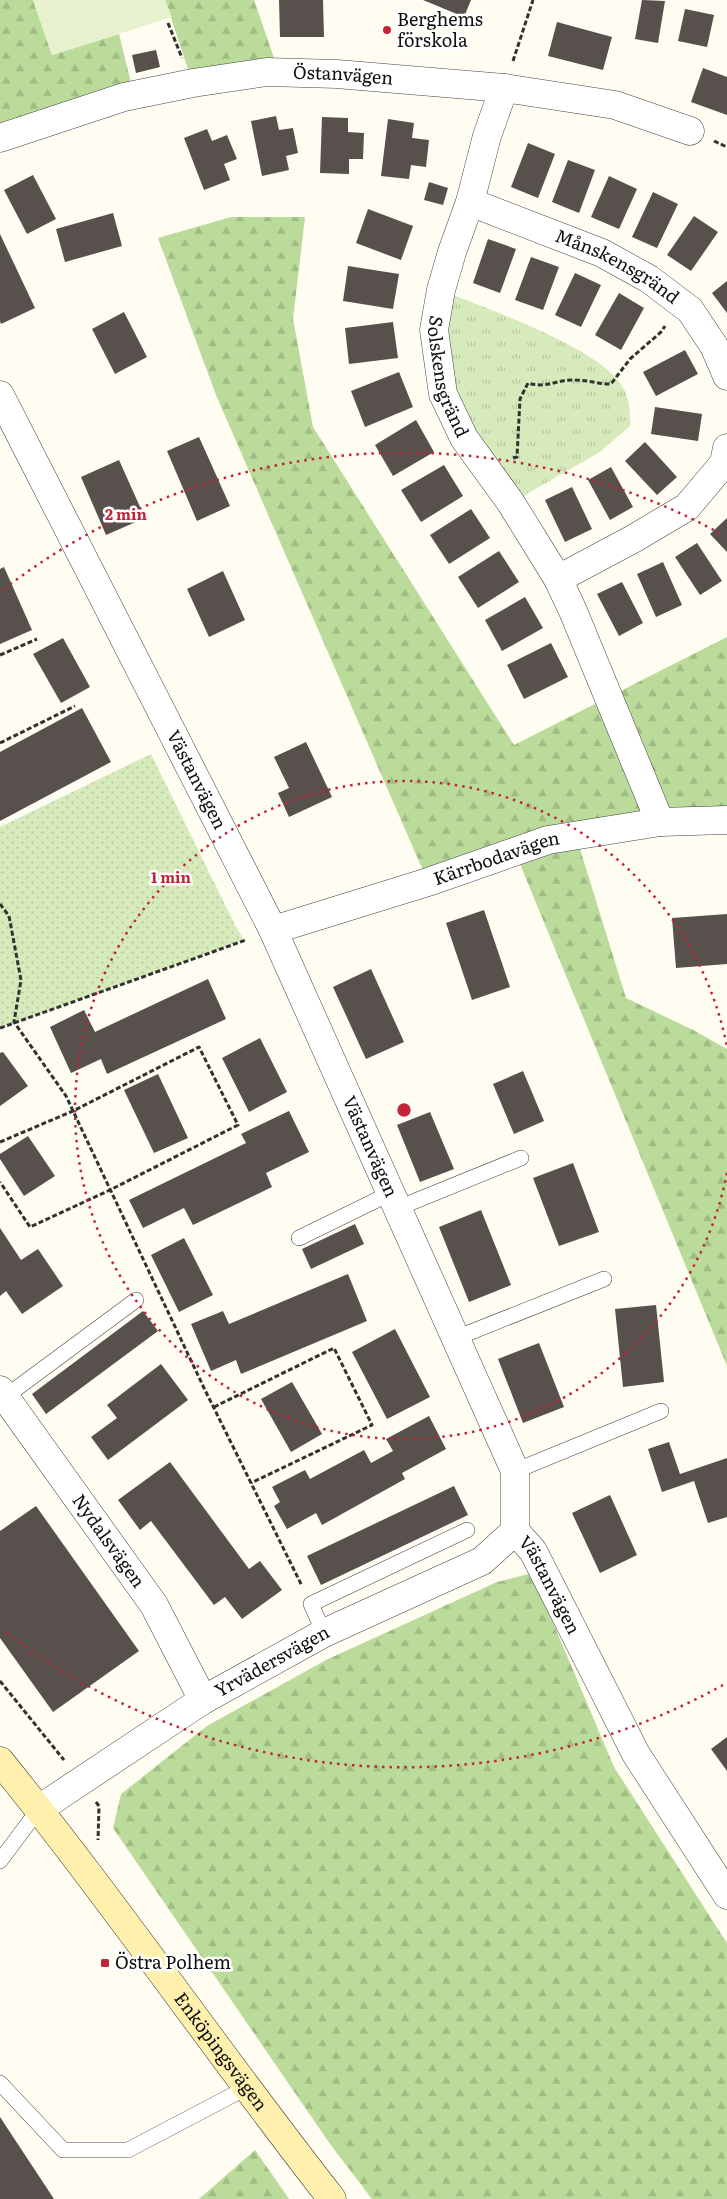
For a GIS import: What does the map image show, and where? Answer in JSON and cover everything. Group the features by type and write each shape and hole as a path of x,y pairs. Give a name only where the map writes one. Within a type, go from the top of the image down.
{"street":[{"name":"Östanvägen","path":"0,138 124,97 193,83 276,72 337,74 504,88 615,105 690,131"},
{"name":"Solskensgränd","path":"504,88 487,136 470,202 449,261 434,330 443,394 464,438 511,503 558,579 660,822"},
{"name":"Månskensgränd","path":"470,202 602,253 648,279 690,310 714,346 727,376"},
{"name":"Västanvägen","path":"0,395 273,930 515,1471 515,1531 533,1551 636,1754 727,1895"},
{"path":"558,579 633,540 687,508 724,463 727,448"},
{"name":"Kärrbodavägen","path":"273,930 428,882 548,840 660,822 727,820"},
{"name":"Nydalsvägen","path":"2,1394 154,1605 203,1700"},
{"name":"Yrvädersvägen","path":"39,1809 203,1700 324,1633 482,1561 515,1531"},
{"name":"Enköpingsvägen","path":"0,1761 39,1809 246,2088 332,2199"}],"lane":[{"path":"299,1238 394,1200 522,1158"},
{"path":"456,1338 604,1279"},
{"path":"2,1394 136,1300"},
{"path":"515,1471 661,1411"},
{"path":"324,1633 312,1604 467,1530"},
{"path":"0,1861 39,1809"},
{"path":"0,2083 63,2150 128,2150 246,2088"}],"path":[{"path":"504,88 533,0"},
{"path":"168,24 193,83"},
{"path":"483,464 494,460 506,461 517,457 520,399 528,383 552,385 561,381 575,380 611,384 630,360 661,332 680,302"},
{"path":"0,656 37,639"},
{"path":"0,743 75,706"},
{"path":"0,904 9,916 21,980 14,1022 66,1096 214,1407 312,1604"},
{"path":"0,1028 273,930"},
{"path":"0,1142 73,1111 198,1047 238,1124 110,1190 30,1227 0,1182"},
{"path":"214,1407 334,1348 372,1425 251,1482"},
{"path":"0,1681 56,1752 83,1780 99,1806 98,1844"}],"green space":[{"path":"0,0 33,0 52,55 119,34 134,95 0,138"},
{"path":"33,0 165,0 172,17 52,55"},
{"path":"165,0 254,0 275,61 189,72"},
{"path":"231,217 305,217 293,319 313,427 514,745 727,637 727,820 576,836 626,998 693,1030 727,1049 727,1366 515,852 428,882 216,395 158,238"},
{"path":"441,290 539,330 590,357 609,371 622,386 627,395 629,405 630,426 600,452 511,503 443,394"},
{"path":"151,754 244,940 0,1028 0,827"},
{"path":"532,1573 614,1767 727,1943 727,2199 372,2199 330,2144 113,1828 121,1794 207,1726 326,1660 497,1582"},
{"path":"255,2150 289,2199 199,2199"}],"building":[{"path":"279,0 323,0 324,37 280,37"},
{"name":"Berghems förskola","path":"423,0 471,0 464,17"},
{"path":"642,0 665,1 658,43 635,39"},
{"path":"685,9 714,15 707,47 678,41"},
{"path":"557,22 612,37 603,70 548,56"},
{"path":"156,50 160,67 136,73 132,55"},
{"path":"703,68 727,77 727,115 691,102"},
{"path":"276,116 279,130 293,128 298,153 286,156 289,170 262,176 251,121"},
{"path":"322,117 348,118 348,132 364,133 363,159 349,159 349,174 320,173"},
{"path":"388,119 414,123 412,138 429,140 426,167 411,165 409,179 381,176"},
{"path":"207,129 212,141 227,135 237,159 224,164 230,180 204,190 184,138"},
{"path":"528,143 555,154 538,198 511,187"},
{"path":"568,160 595,170 579,213 552,202"},
{"path":"33,175 56,219 27,234 4,190"},
{"path":"609,176 637,189 619,229 591,217"},
{"path":"429,182 448,188 443,205 424,200"},
{"path":"653,192 678,204 657,248 632,237"},
{"path":"368,209 413,226 401,260 356,243"},
{"path":"113,213 122,246 65,262 56,229"},
{"path":"694,216 718,232 691,271 667,255"},
{"path":"0,234 35,308 1,324 0,321"},
{"path":"488,239 516,249 500,293 473,283"},
{"path":"531,257 559,267 543,310 515,300"},
{"path":"348,266 399,274 393,309 343,301"},
{"path":"575,273 601,285 581,327 555,315"},
{"path":"727,281 727,313 712,293"},
{"path":"619,293 644,308 621,350 595,335"},
{"path":"124,312 147,357 115,374 92,329"},
{"path":"393,322 398,358 349,364 345,328"},
{"path":"685,350 698,374 656,396 643,372"},
{"path":"399,372 413,407 365,427 351,391"},
{"path":"655,407 702,414 698,441 651,434"},
{"path":"416,420 434,452 393,476 375,445"},
{"path":"199,437 230,506 197,521 167,451"},
{"path":"645,442 677,477 657,495 625,461"},
{"path":"119,460 145,518 106,535 81,477"},
{"path":"444,465 463,496 421,522 401,490"},
{"path":"611,467 633,507 610,520 588,480"},
{"path":"572,487 592,529 565,542 545,500"},
{"path":"471,509 490,538 449,564 430,535"},
{"path":"727,518 727,552 710,534"},
{"path":"697,543 722,581 700,595 675,557"},
{"path":"499,551 519,582 478,608 458,577"},
{"path":"663,562 682,605 656,617 637,574"},
{"path":"4,567 32,630 0,644 0,569"},
{"path":"223,571 245,620 209,637 187,589"},
{"path":"622,582 643,623 619,636 597,594"},
{"path":"525,597 543,628 502,651 485,620"},
{"path":"63,638 90,687 61,703 33,654"},
{"path":"551,643 568,677 524,699 507,665"},
{"path":"82,708 111,762 0,821 0,752"},
{"path":"306,742 332,797 289,817 278,793 289,788 274,757"},
{"path":"484,910 510,987 472,1000 446,923"},
{"path":"727,914 727,964 676,968 672,918"},
{"path":"371,969 404,1042 366,1059 333,987"},
{"path":"208,979 226,1019 107,1074 101,1059 71,1073 50,1027 84,1010 95,1032"},
{"path":"260,1038 287,1092 249,1112 222,1058"},
{"path":"3,1052 28,1086 0,1106 0,1053"},
{"path":"523,1071 544,1121 514,1134 493,1084"},
{"path":"158,1074 188,1138 154,1153 124,1090"},
{"path":"289,1111 309,1152 266,1173 272,1187 193,1225 184,1208 143,1228 129,1200 246,1143 241,1134"},
{"path":"430,1112 454,1169 420,1182 397,1125"},
{"path":"28,1136 55,1176 24,1196 0,1159 0,1154"},
{"path":"573,1163 599,1232 559,1246 533,1178"},
{"path":"481,1210 511,1285 469,1302 439,1227"},
{"path":"355,1224 364,1244 311,1269 302,1249"},
{"path":"0,1228 21,1260 38,1249 63,1286 22,1314 6,1291 0,1296"},
{"path":"184,1238 213,1295 179,1312 151,1255"},
{"path":"348,1274 367,1321 241,1374 236,1360 211,1371 191,1324 223,1311 229,1324"},
{"path":"656,1305 664,1382 623,1387 615,1309"},
{"path":"143,1311 158,1331 46,1414 32,1394"},
{"path":"395,1329 430,1397 387,1419 352,1352"},
{"path":"539,1343 564,1407 523,1423 498,1359"},
{"path":"161,1364 188,1400 108,1460 91,1437 117,1418 107,1405"},
{"path":"292,1382 322,1434 291,1452 261,1399"},
{"path":"429,1416 446,1449 402,1473 405,1479 322,1525 316,1513 287,1529 274,1506 280,1502 272,1487 305,1470 310,1479 364,1450 371,1463 393,1451 386,1439"},
{"path":"669,1442 680,1474 727,1458 727,1517 708,1523 694,1481 662,1492 648,1449"},
{"path":"170,1462 249,1569 260,1561 282,1590 242,1619 225,1597 214,1605 151,1521 140,1530 118,1500"},
{"path":"454,1486 468,1515 321,1585 307,1556"},
{"path":"610,1495 637,1555 600,1573 572,1513"},
{"path":"36,1506 139,1651 53,1712 0,1638 0,1531"},
{"path":"727,1737 727,1771 711,1749"},
{"path":"0,2117 54,2199 0,2199"}],"place":[{"name":"Berghems förskola","path":"387,30"},
{"name":"Östra Polhem","path":"105,1963"}]}
